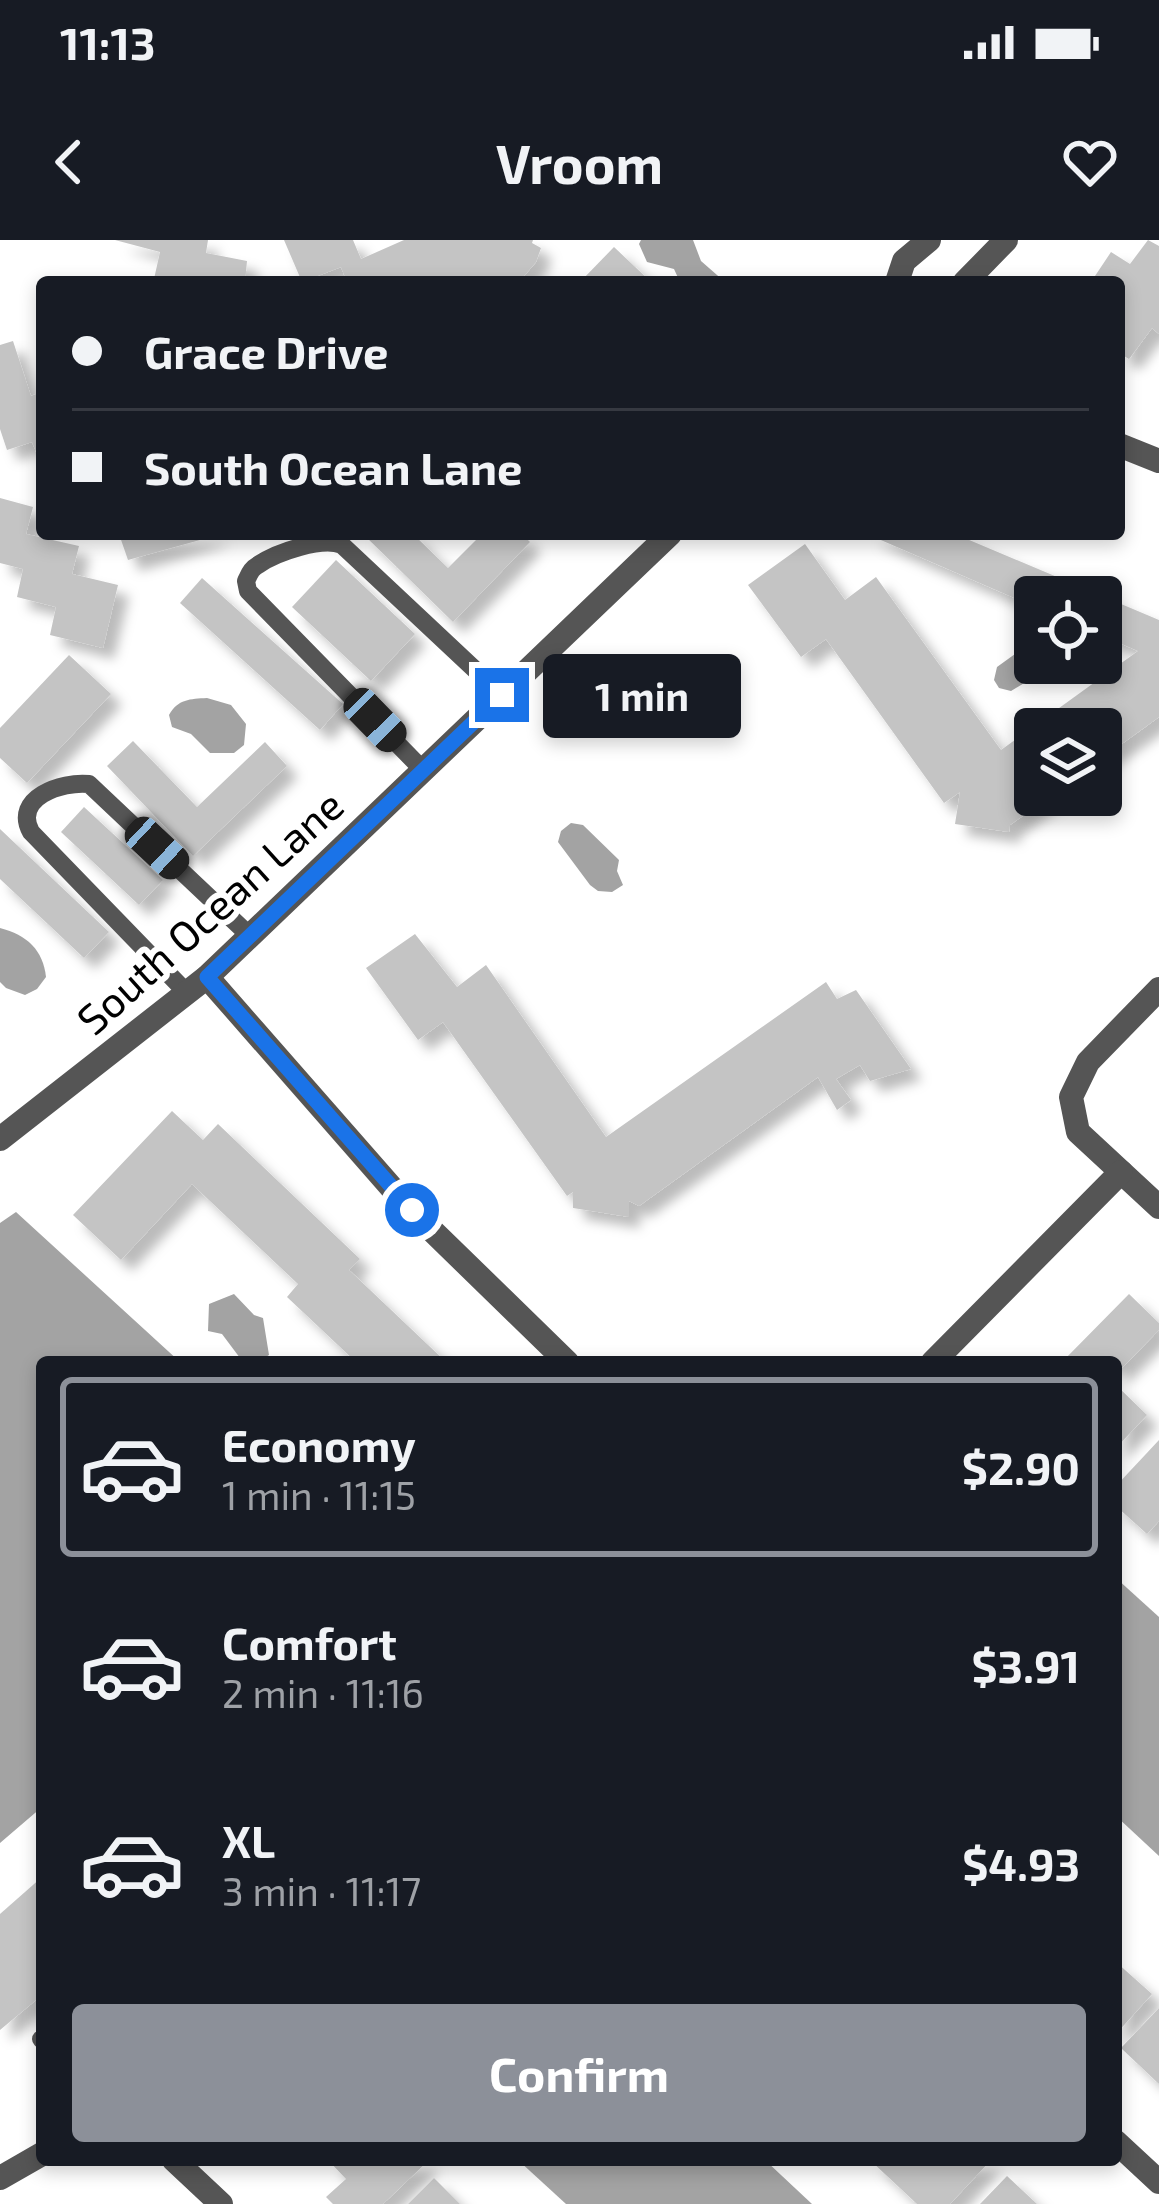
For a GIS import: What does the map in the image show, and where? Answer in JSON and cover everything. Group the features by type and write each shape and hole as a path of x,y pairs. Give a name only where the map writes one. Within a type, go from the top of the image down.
{"street":[{"path":"900,276 904,262 929,240"},
{"path":"971,276 1006,240"},
{"path":"1125,447 1159,461"},
{"name":"South Ocean Lane","path":"0,1139 197,985 658,540"},
{"path":"197,985 412,1210 560,1356"},
{"path":"1159,989 1088,1062 1071,1097 1078,1132 1159,1207"},
{"path":"939,1356 1121,1172"},
{"path":"1122,2148 1159,2182"},
{"path":"0,2177 36,2157"},
{"path":"180,2166 221,2204"}],"lane":[{"path":"423,770 248,591 246,581 256,565 309,544 329,540 342,545 502,695"},
{"path":"197,985 31,832 25,822 33,800 72,782 88,784 250,936"}],"shaded area":[{"path":"641,240 693,240 701,261 718,276 677,276 674,269 647,262"},
{"path":"1014,655 1014,684 1023,684 1011,691 999,688 994,680 997,667"},
{"path":"207,698 231,705 246,724 244,745 234,753 210,753 191,734 172,727 169,715 176,706"},
{"path":"571,823 583,825 619,860 617,871 623,885 612,892 590,885 558,842 561,831"},
{"path":"0,928 26,939 41,959 46,977 25,995 0,982"},
{"path":"16,1212 173,1356 36,1356 36,1812 0,1843 0,1223"},
{"path":"234,1294 263,1318 269,1355 238,1356 222,1334 208,1331 209,1304"},
{"path":"1122,1583 1159,1617 1159,1856 1122,1822"},
{"path":"525,2166 771,2166 812,2204 566,2204"}],"building":[{"path":"115,240 208,240 206,253 247,261 246,276 155,276 160,252"},
{"path":"284,240 353,240 361,259 404,240 533,240 541,248 524,276 345,276 341,267 318,276 299,276"},
{"path":"1148,240 1159,246 1159,334 1152,328 1129,359 1125,357 1125,276 1095,276 1111,252 1130,264"},
{"path":"614,247 645,276 586,276"},
{"path":"13,341 31,396 36,394 36,452 32,442 7,450 0,429 0,345"},
{"path":"0,498 33,507 26,534 36,540 79,546 72,574 118,585 103,648 50,635 56,607 17,597 23,569 0,563"},
{"path":"121,540 200,540 128,560"},
{"path":"369,540 419,540 448,568 476,540 528,540 453,622"},
{"path":"881,540 969,540 1055,576 1014,576 1014,598"},
{"path":"805,544 845,600 876,577 1001,750 1014,741 1014,816 1023,816 1010,825 1009,832 955,824 960,792 944,803 826,639 801,657 748,585"},
{"path":"336,560 415,634 371,681 292,607"},
{"path":"202,578 343,704 320,730 180,603"},
{"path":"1122,604 1159,620 1159,717 1122,744 1122,708 1059,708 1092,684 1122,684 1122,663 1138,651 1122,644"},
{"path":"69,655 111,694 27,783 0,758 0,728"},
{"path":"133,741 197,807 265,742 287,766 193,856 107,766"},
{"path":"84,807 163,880 139,905 61,832"},
{"path":"0,829 109,932 84,958 0,879"},
{"path":"415,934 457,987 486,965 606,1137 826,982 837,999 856,990 911,1069 870,1081 860,1065 836,1079 851,1100 837,1110 818,1077 639,1206 629,1201 629,1217 573,1208 573,1192 567,1196 443,1022 418,1040 366,968"},
{"path":"172,1111 203,1140 218,1124 360,1259 349,1270 440,1356 350,1356 287,1297 298,1284 192,1184 121,1260 73,1215"},
{"path":"1129,1294 1159,1323 1159,1330 1122,1368 1122,1356 1068,1356"},
{"path":"1122,1391 1147,1415 1122,1442"},
{"path":"1159,1440 1159,1521 1147,1534 1122,1511 1122,1480"},
{"path":"36,1882 36,2000 0,2030 0,1914"},
{"path":"1122,1967 1152,1994 1122,2027"},
{"path":"1159,2008 1159,2084 1122,2047"},
{"path":"334,2166 423,2166 383,2204 333,2204 326,2197 346,2179"},
{"path":"876,2166 985,2166 950,2204 917,2204"},
{"path":"1007,2176 1037,2204 980,2204"},
{"path":"434,2178 460,2204 408,2204"}],"route":[{"path":"412,1210 207,977 502,695"}]}
